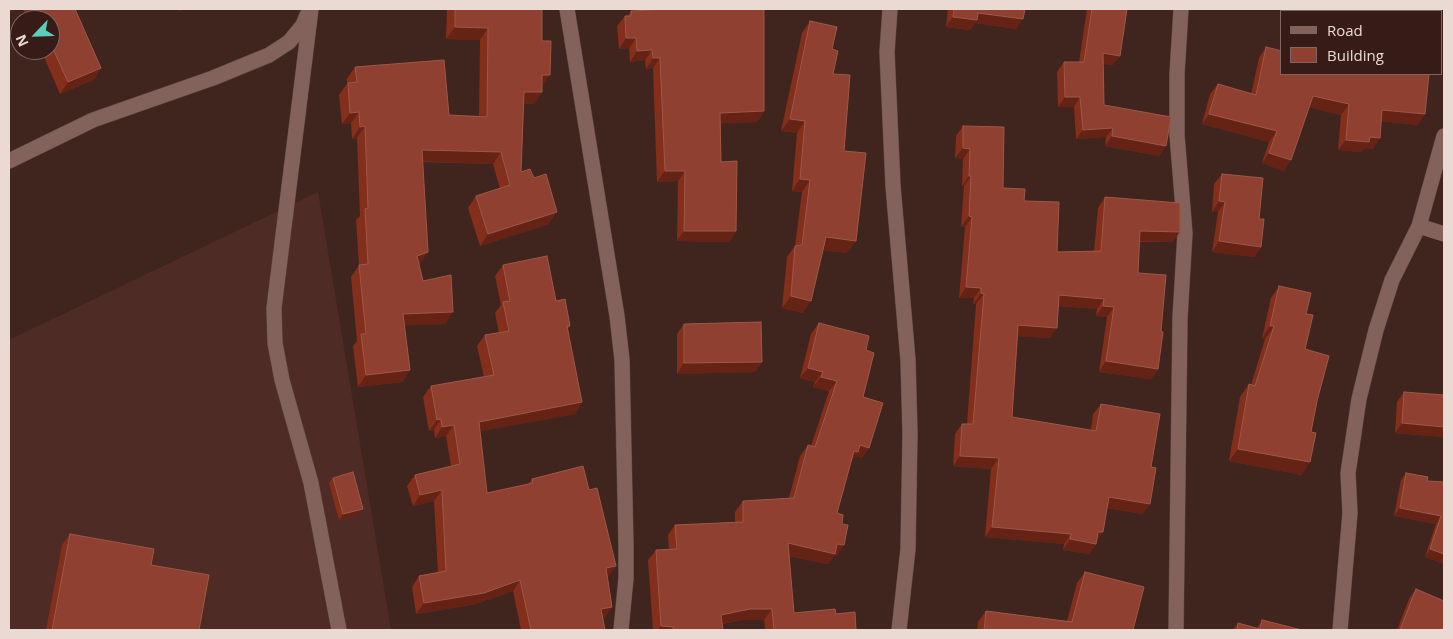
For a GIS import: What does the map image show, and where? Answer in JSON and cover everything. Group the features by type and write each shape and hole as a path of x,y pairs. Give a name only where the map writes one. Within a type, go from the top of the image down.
{"street":[{"path":"9,160 93,120 213,78 269,55 288,42 303,25 310,9"},
{"path":"310,9 274,308 275,343 282,380 312,483 339,630"},
{"path":"567,9 617,316 622,360 626,545 621,630"},
{"path":"890,9 887,52 893,186 908,360 909,406 908,549 899,630"},
{"path":"1176,630 1180,328 1185,233 1177,135 1177,74 1181,9"},
{"path":"1340,630 1350,513 1348,473 1359,399 1376,330 1392,280 1419,226 1444,136"},
{"path":"1419,226 1444,234"}],"shaded area":[{"path":"318,192 391,630 9,630 9,340"}],"building":[{"path":"75,9 101,68 68,82 58,60 60,60 60,10 36,10"},
{"path":"455,9 542,9 542,41 551,41 550,75 542,75 542,92 524,92 521,172 530,169 534,178 546,174 557,212 488,234 476,196 510,185 501,152 422,150 428,252 417,256 423,281 451,275 453,312 403,314 410,370 366,375 361,334 366,334 359,265 368,264 365,209 368,208 365,126 360,127 359,112 350,113 348,83 357,82 355,67 444,60 449,115 487,117 488,28 455,27"},
{"path":"764,9 764,111 720,113 721,162 737,161 736,231 684,231 685,171 665,171 660,58 653,58 652,50 637,51 636,38 626,38 625,16 631,16 631,11"},
{"path":"954,9 1025,9 1023,19 978,13 977,20 953,17"},
{"path":"1092,9 1127,9 1120,56 1103,53 1104,105 1171,117 1166,146 1112,136 1113,128 1083,130 1080,97 1065,97 1064,62 1084,62"},
{"path":"1347,9 1352,10 1313,10"},
{"path":"1381,9 1411,9 1410,10"},
{"path":"810,21 837,27 832,49 838,51 833,74 850,75 844,151 866,153 856,241 826,237 811,301 791,296 795,246 802,245 810,180 800,179 805,121 790,119"},
{"path":"1266,47 1280,50 1280,75 1429,75 1425,114 1382,110 1380,138 1370,137 1369,142 1346,140 1349,104 1313,96 1291,160 1269,153 1277,131 1209,114 1218,84 1256,95"},
{"path":"963,126 1004,127 1003,188 1025,189 1024,201 1059,202 1057,252 1101,251 1105,197 1180,203 1180,232 1140,231 1138,273 1166,275 1161,331 1163,332 1158,369 1106,361 1114,307 1103,306 1104,299 1059,295 1057,328 1018,325 1012,417 1096,431 1101,404 1160,414 1151,467 1156,468 1150,504 1109,497 1103,532 1098,532 1096,544 1070,539 1071,534 992,527 999,458 960,456 962,424 973,424 984,294 981,293 981,288 966,287 972,217 969,216 970,149 963,148"},
{"path":"1222,174 1263,178 1259,219 1264,219 1261,247 1219,241 1225,202 1219,201"},
{"path":"547,256 556,301 565,299 570,326 567,326 582,402 479,422 487,493 533,483 532,479 583,466 589,490 597,488 616,566 606,568 612,607 601,609 605,630 531,630 520,580 484,593 424,603 419,576 446,571 442,490 420,495 415,475 460,464 454,425 442,427 441,419 437,420 431,386 494,375 485,335 509,331 503,302 510,301 503,265"},
{"path":"1279,286 1311,293 1306,314 1313,315 1305,349 1329,356 1311,432 1316,433 1310,462 1238,449 1249,384 1255,386 1274,326 1270,326"},
{"path":"761,322 762,362 684,363 684,324"},
{"path":"819,323 869,336 866,350 874,353 863,397 883,403 869,448 860,445 858,452 854,451 837,513 843,515 842,524 848,525 844,545 837,544 835,554 788,543 794,613 835,609 836,614 855,612 856,630 774,630 772,609 750,609 721,615 723,630 674,630 673,627 661,626 656,550 677,549 675,525 743,522 743,501 794,498 808,445 815,447 837,381 821,377 823,372 808,368"},
{"path":"1404,392 1444,395 1444,427 1402,423"},
{"path":"353,472 363,509 343,514 333,478"},
{"path":"1406,473 1428,477 1427,481 1444,482 1444,554 1430,549 1441,516 1400,508"},
{"path":"70,534 154,549 151,565 209,575 199,630 52,630"},
{"path":"1085,572 1144,587 1133,630 984,630 986,611 1072,622"},
{"path":"1416,589 1444,601 1444,630 1400,630"},
{"path":"1262,620 1302,630 1237,630 1238,623 1260,629"}]}
